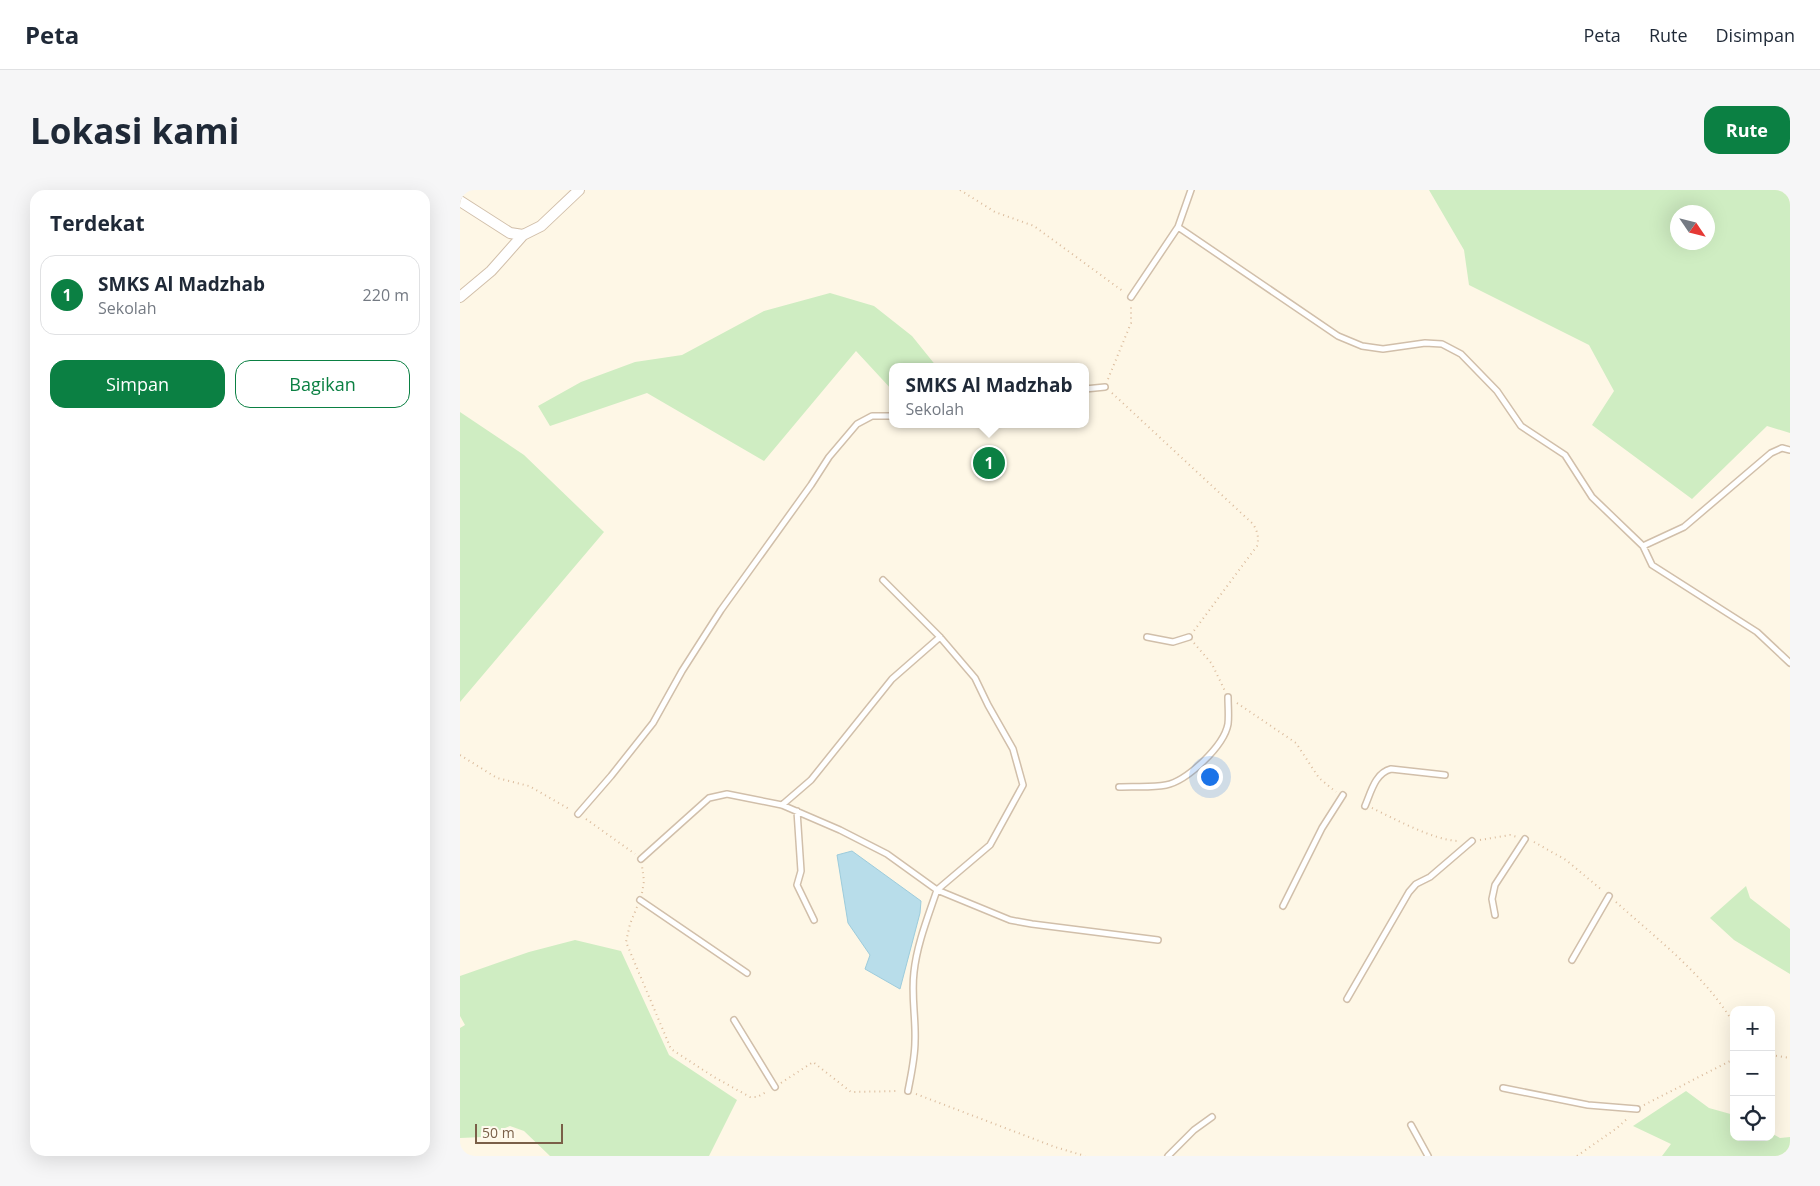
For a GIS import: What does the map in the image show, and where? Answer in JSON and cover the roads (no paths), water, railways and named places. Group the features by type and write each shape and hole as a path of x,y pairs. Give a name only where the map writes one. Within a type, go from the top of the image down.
{"street":[{"path":"460,298 491,270 523,235 541,226 579,190"},
{"path":"460,201 510,233 523,235"}],"lane":[{"path":"1131,297 1178,227 1191,190"},
{"path":"1178,227 1338,336 1362,346 1383,349 1425,343 1442,344 1461,354 1497,391 1521,426 1565,455 1592,497 1643,546 1652,565 1756,632 1790,663"},
{"path":"1089,389 1105,387"},
{"path":"578,814 653,724 682,671 721,610 829,457 857,424 872,416 889,416"},
{"path":"1643,546 1684,526 1771,453 1782,448 1790,450"},
{"path":"883,580 940,637 975,678 1013,749 1023,785 990,845 937,890 923,933 914,970 912,997 916,1040 908,1091"},
{"path":"782,804 811,780 892,679 940,637"},
{"path":"1147,637 1173,642 1189,637"},
{"path":"1119,787 1167,785 1188,774 1220,744 1228,725 1228,697"},
{"path":"1365,806 1376,780 1386,771 1445,775"},
{"path":"641,859 709,798 727,794 782,804 887,854 937,890 1010,920 1158,940"},
{"path":"1283,906 1322,828 1343,795"},
{"path":"797,811 801,872 797,885 814,920"},
{"path":"1495,915 1492,899 1495,885 1525,839"},
{"path":"1347,999 1409,892 1416,884 1430,877 1472,841"},
{"path":"1572,960 1609,896"},
{"path":"640,900 747,973"},
{"path":"734,1020 776,1087"},
{"path":"1503,1088 1588,1105 1637,1109"},
{"path":"1168,1156 1212,1117"},
{"path":"1411,1125 1428,1156"}],"water":[{"path":"852,851 921,901 920,913 900,989 865,969 870,955 848,923 837,855"}],"place":[{"name":"SMKS Al Madzhab","path":"989,463"}]}
